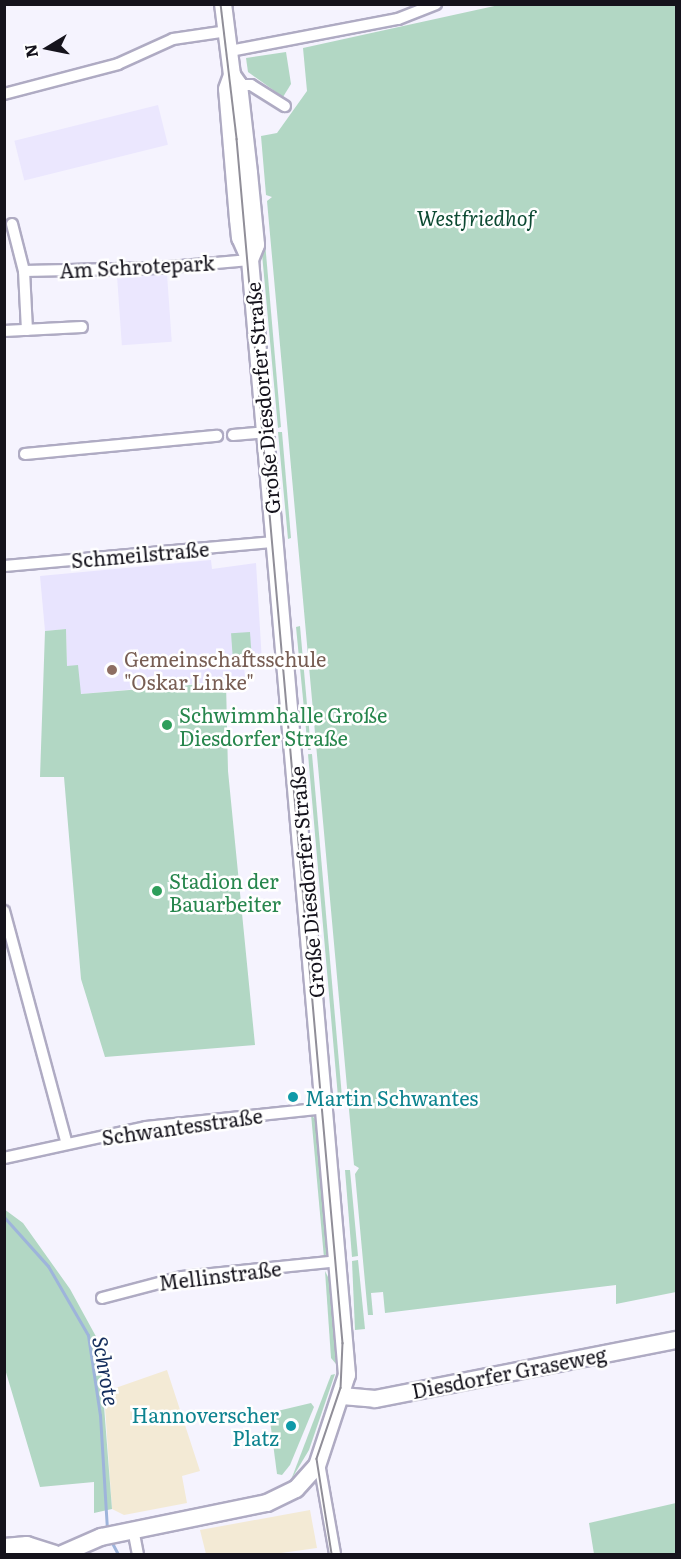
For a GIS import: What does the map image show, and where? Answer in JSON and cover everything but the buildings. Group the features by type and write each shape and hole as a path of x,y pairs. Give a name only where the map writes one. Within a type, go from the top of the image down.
{"main road":[{"name":"Große Diesdorfer Straße","path":"62,1554 108,1535 274,1501 307,1480 318,1460 342,1396 347,1365 250,260 256,245 236,80 224,4"},
{"name":"Diesdorfer Graseweg","path":"342,1396 375,1399 676,1340"},
{"path":"4,1547 27,1545 55,1554"}],"street":[{"path":"230,51 398,18 436,4"},
{"path":"4,94 118,64 173,39 227,31"},
{"path":"236,80 251,85 285,106"},
{"path":"12,224 24,271 27,330"},
{"name":"Am Schrotepark","path":"24,271 159,268 250,260"},
{"path":"4,331 82,327"},
{"path":"232,435 266,432"},
{"path":"25,454 217,436"},
{"name":"Schmeilstraße","path":"4,566 275,542"},
{"path":"4,911 67,1144"},
{"name":"Schwantesstraße","path":"4,1158 178,1122 326,1108"},
{"name":"Mellinstraße","path":"102,1298 182,1277 339,1262"},
{"path":"318,1460 335,1554"},
{"path":"134,1529 138,1554"}],"shaded area":[{"path":"158,105 168,145 24,181 14,141"},
{"path":"167,274 172,342 122,345 117,277"},
{"path":"211,560 212,569 256,563 262,662 244,664 245,679 81,694 67,666 66,629 45,631 40,576"},
{"path":"167,1370 200,1471 182,1476 187,1503 124,1515 112,1509 104,1392"},
{"path":"310,1510 317,1548 274,1554 206,1554 200,1530"}],"green space":[{"name":"Westfriedhof","path":"499,5 676,5 676,1292 616,1304 616,1285 385,1313 383,1292 371,1293 373,1315 368,1315 355,1174 359,1168 354,1165 267,201 272,197 266,195 261,136 277,133 307,91 303,48"},
{"path":"286,52 291,84 283,97 248,72 246,58"},
{"path":"265,242 281,427 278,428 261,243"},
{"path":"278,432 282,432 291,538 288,539"},
{"path":"300,626 311,750 308,750 296,627"},
{"name":"Stadion der Bauarbeiter","path":"66,629 67,666 78,665 81,694 226,682 228,771 255,1045 105,1057 81,979 64,777 40,777 45,631"},
{"path":"250,632 252,662 233,663 231,633"},
{"path":"308,754 312,754 342,1102 338,1102"},
{"path":"311,1114 317,1122 328,1251 324,1258"},
{"path":"345,1170 350,1170 358,1256 352,1257"},
{"path":"4,1209 23,1223 70,1289 99,1342 112,1509 94,1513 94,1482 40,1487 5,1369"},
{"path":"358,1260 365,1329 355,1330 352,1261"},
{"path":"325,1271 330,1281 336,1364 331,1358"},
{"path":"335,1374 309,1450 291,1480 331,1375"},
{"path":"311,1403 314,1407 290,1465 282,1475 277,1474 269,1413"},
{"path":"676,1503 676,1554 594,1554 589,1523"}],"waterway":[{"name":"Schrote","path":"4,1217 48,1266 88,1335 100,1415 107,1529"},
{"name":"Schrote","path":"111,1541 118,1554"}],"tram line":[{"path":"221,4 237,139 343,1343 341,1388 317,1459 332,1554"}],"place":[{"name":"Gemeinschaftsschule \"Oskar Linke\"","path":"112,670"},
{"name":"Schwimmhalle Große Diesdorfer Straße","path":"167,725"},
{"name":"Stadion der Bauarbeiter","path":"157,891"},
{"name":"Martin Schwantes","path":"293,1097"},
{"name":"Hannoverscher Platz","path":"291,1426"}]}
